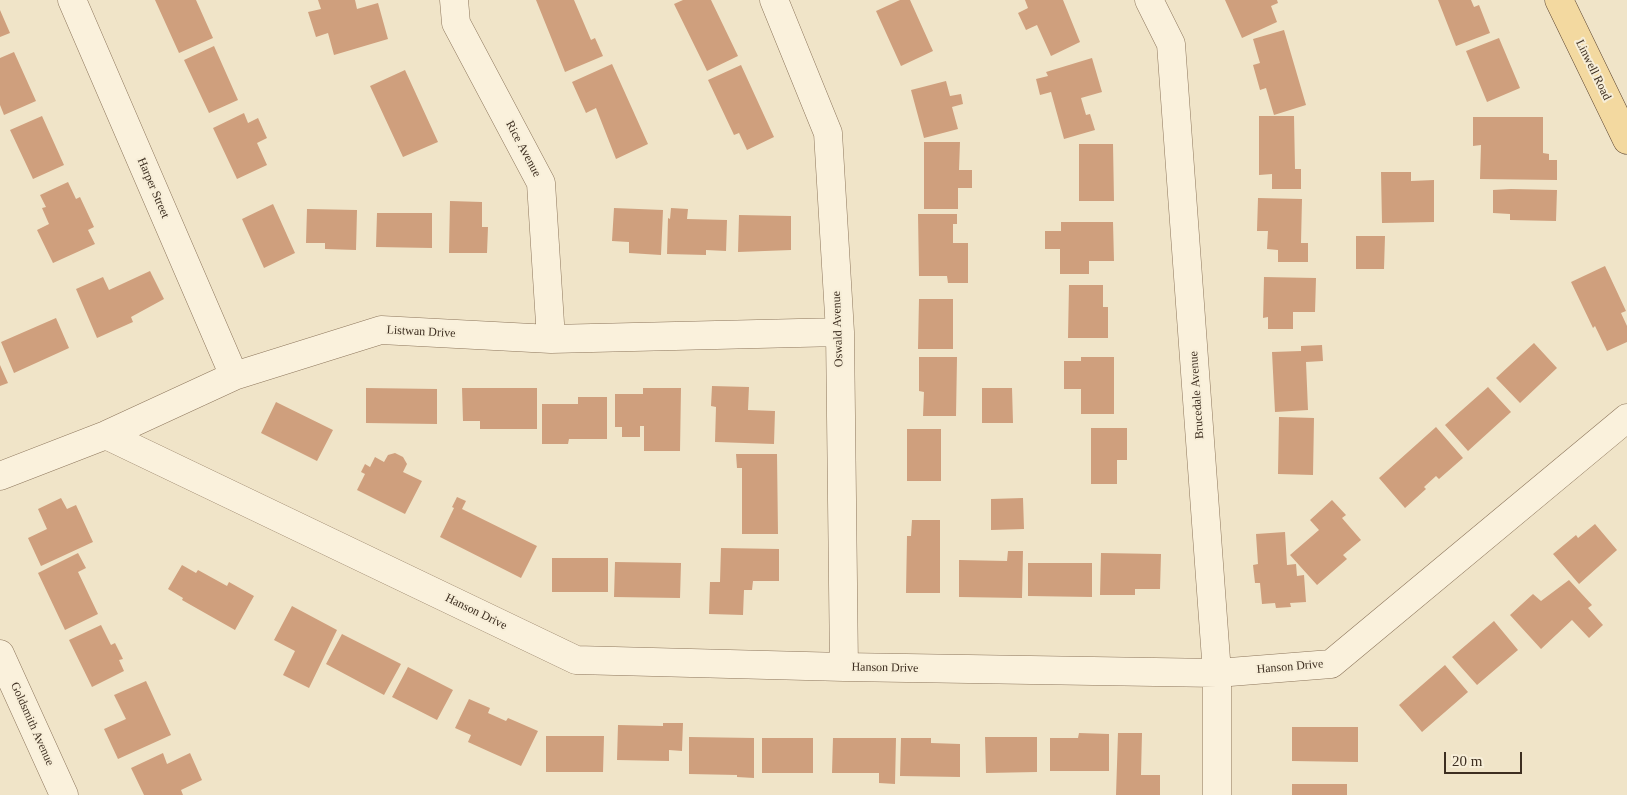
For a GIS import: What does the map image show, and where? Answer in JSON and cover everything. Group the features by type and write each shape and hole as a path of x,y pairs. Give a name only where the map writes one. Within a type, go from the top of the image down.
{"main road":[{"name":"Linwell Road","path":"1559,0 1627,140"}],"street":[{"name":"Harper Street","path":"72,0 234,376"},
{"name":"Rice Avenue","path":"454,0 456,23 541,183 551,340"},
{"name":"Oswald Avenue","path":"774,0 828,133 840,332 844,668"},
{"name":"Brucedale Avenue","path":"1149,0 1171,44 1217,673 1218,795"},
{"name":"Listwan Drive","path":"0,476 106,435 234,376 381,330 551,340 840,332"},
{"name":"Hanson Drive","path":"106,435 576,660 844,668 1217,673 1331,664 1627,418"},
{"name":"Goldsmith Avenue","path":"0,654 64,795"}],"building":[{"path":"155,0 196,0 213,38 179,53"},
{"path":"318,0 355,0 357,9 378,3 388,39 334,55 328,33 316,37 308,12 321,9"},
{"path":"536,0 574,0 591,40 595,38 603,56 565,72"},
{"path":"683,0 711,0 738,56 707,71 674,4"},
{"path":"900,0 910,0 933,51 901,66 876,11"},
{"path":"1025,0 1063,0 1080,42 1051,56 1037,25 1026,30 1018,13 1028,8"},
{"path":"1225,0 1277,0 1278,3 1271,6 1277,22 1242,38"},
{"path":"1438,0 1471,0 1474,7 1479,5 1490,33 1456,46"},
{"path":"0,10 10,33 0,37"},
{"path":"1284,30 1306,105 1274,115 1266,88 1260,90 1253,65 1260,63 1253,39"},
{"path":"1499,38 1520,88 1487,102 1466,51"},
{"path":"214,46 238,100 209,113 184,60"},
{"path":"14,52 36,101 4,115 0,105 0,58"},
{"path":"1092,58 1102,92 1081,98 1086,115 1090,114 1095,130 1064,139 1051,92 1040,95 1036,79 1048,76 1046,72"},
{"path":"612,64 648,144 616,159 596,108 586,113 572,82"},
{"path":"741,65 774,137 747,150 739,133 734,135 708,80"},
{"path":"405,70 438,142 403,157 370,86"},
{"path":"946,81 950,96 961,94 963,104 952,107 958,129 924,138 911,90"},
{"path":"244,113 248,123 258,118 267,138 257,143 267,165 237,179 213,128"},
{"path":"42,116 64,165 33,179 10,130"},
{"path":"1259,116 1294,116 1295,169 1301,169 1301,189 1272,189 1272,174 1259,175"},
{"path":"1473,117 1543,117 1543,153 1549,154 1549,160 1557,160 1557,180 1480,179 1481,145 1473,146"},
{"path":"924,142 960,142 959,170 972,170 972,188 958,188 958,209 924,209"},
{"path":"1079,144 1113,144 1114,201 1079,201"},
{"path":"1381,172 1411,172 1411,181 1434,180 1434,222 1382,223"},
{"path":"68,182 76,199 80,197 94,227 88,230 95,244 53,263 37,230 49,224 42,208 46,207 40,195"},
{"path":"1493,190 1557,190 1556,221 1510,220 1510,214 1493,213"},
{"path":"1258,198 1302,199 1301,243 1308,243 1308,262 1278,262 1278,250 1267,249 1268,231 1257,231"},
{"path":"450,201 482,202 482,227 488,227 487,253 449,253"},
{"path":"273,204 295,253 264,268 242,219"},
{"path":"614,208 663,210 661,255 629,253 629,242 612,241"},
{"path":"671,208 688,209 687,219 727,220 726,251 706,250 706,255 667,254 668,218 670,219"},
{"path":"307,209 357,210 356,250 325,249 325,243 306,243"},
{"path":"377,213 432,213 432,248 376,247"},
{"path":"918,214 957,214 957,224 953,224 953,243 968,243 968,283 948,283 947,276 919,276"},
{"path":"739,215 791,216 791,250 738,252"},
{"path":"1061,222 1113,222 1114,261 1089,261 1089,274 1060,274 1060,249 1045,249 1045,231 1061,231"},
{"path":"1356,236 1385,236 1384,269 1356,269"},
{"path":"1605,266 1626,311 1621,313 1627,326 1627,342 1607,351 1595,326 1593,328 1571,282"},
{"path":"150,271 164,299 131,317 133,322 97,338 76,289 103,277 109,290"},
{"path":"1264,277 1316,278 1315,312 1293,312 1293,329 1268,329 1268,317 1263,318"},
{"path":"1069,285 1103,285 1103,307 1108,307 1108,338 1068,338"},
{"path":"919,299 953,299 953,349 918,349"},
{"path":"56,318 69,348 14,373 1,342"},
{"path":"1534,343 1557,368 1520,403 1496,378"},
{"path":"1322,345 1323,361 1306,362 1308,410 1275,412 1272,352 1301,351 1301,346"},
{"path":"919,357 957,357 956,416 923,416 924,392 919,391"},
{"path":"1081,357 1114,357 1114,414 1081,414 1081,389 1064,389 1064,361 1081,361"},
{"path":"0,365 8,383 0,386"},
{"path":"712,386 749,387 748,410 775,411 774,444 715,442 716,407 711,406"},
{"path":"1488,387 1511,412 1468,451 1445,425"},
{"path":"366,388 437,389 437,424 366,423"},
{"path":"462,388 537,388 537,429 480,429 480,421 463,421"},
{"path":"643,388 681,388 680,451 644,451 644,426 640,426 640,437 622,437 622,427 615,427 615,394 643,394"},
{"path":"982,388 1012,388 1013,423 982,423"},
{"path":"578,397 607,397 607,439 569,439 568,444 542,444 542,404 578,404"},
{"path":"276,402 333,430 317,461 261,433"},
{"path":"1279,417 1314,418 1313,475 1278,474"},
{"path":"1436,427 1463,458 1439,479 1436,476 1424,487 1426,489 1405,508 1379,478"},
{"path":"1091,428 1127,428 1127,460 1117,460 1117,484 1091,484"},
{"path":"907,429 941,429 941,481 907,481"},
{"path":"395,453 403,457 407,464 403,472 422,481 405,514 357,490 365,474 361,472 365,464 370,467 375,457 384,462 388,455"},
{"path":"736,454 777,454 778,534 742,534 742,468 737,468"},
{"path":"457,497 466,501 462,509 537,546 521,578 440,537 454,508 452,507"},
{"path":"61,498 67,509 76,505 93,542 41,566 28,538 47,529 38,509"},
{"path":"1023,498 1024,529 991,530 991,499"},
{"path":"1332,500 1346,515 1342,518 1361,540 1343,555 1347,559 1317,585 1290,555 1319,530 1310,520"},
{"path":"912,520 940,520 940,593 906,593 907,536 911,536"},
{"path":"1595,524 1617,550 1579,584 1553,554 1576,535 1578,538"},
{"path":"1285,532 1287,565 1296,564 1297,576 1304,575 1306,602 1290,603 1291,607 1276,608 1275,603 1262,604 1260,583 1255,583 1253,565 1258,564 1256,534"},
{"path":"721,548 779,549 779,581 753,581 752,590 744,590 743,615 709,614 710,582 720,582"},
{"path":"1008,551 1023,551 1022,598 959,597 959,560 1007,561"},
{"path":"78,553 86,568 78,572 98,614 65,630 38,573"},
{"path":"1101,553 1161,554 1160,589 1135,589 1135,595 1100,595"},
{"path":"552,558 608,558 608,592 552,592"},
{"path":"615,562 681,563 680,598 614,597"},
{"path":"1028,563 1092,563 1092,597 1028,596"},
{"path":"182,565 196,573 198,570 227,586 229,582 254,596 235,630 182,600 183,598 168,589"},
{"path":"1569,580 1592,605 1588,608 1603,625 1589,638 1572,620 1541,649 1510,615 1533,594 1541,601"},
{"path":"292,606 337,630 309,688 283,675 295,651 274,640"},
{"path":"1494,621 1518,650 1477,685 1452,657"},
{"path":"101,625 111,645 115,643 123,659 119,660 124,671 92,687 69,640"},
{"path":"342,634 401,664 384,695 326,664"},
{"path":"1445,665 1468,692 1422,732 1399,705"},
{"path":"408,667 453,690 437,720 392,697"},
{"path":"146,681 171,735 118,759 104,729 126,719 114,695"},
{"path":"469,699 490,708 488,713 506,721 508,718 538,731 521,766 468,742 471,735 455,728"},
{"path":"663,723 683,723 682,751 669,750 669,761 617,760 618,725 663,726"},
{"path":"1292,727 1358,727 1358,762 1292,761"},
{"path":"1079,733 1109,734 1109,771 1050,771 1050,738 1078,738"},
{"path":"1118,733 1142,733 1141,775 1160,775 1160,795 1116,795"},
{"path":"546,736 604,736 603,772 546,772"},
{"path":"689,737 754,738 754,778 737,777 737,775 689,774"},
{"path":"985,737 1037,737 1037,772 986,773"},
{"path":"762,738 813,738 813,773 762,773"},
{"path":"833,738 896,738 895,784 879,783 879,773 832,773"},
{"path":"901,738 931,738 931,743 960,744 960,777 900,776"},
{"path":"163,753 167,764 190,753 202,780 181,790 183,795 144,795 131,768"},
{"path":"1292,784 1347,784 1347,795 1292,795"}]}
